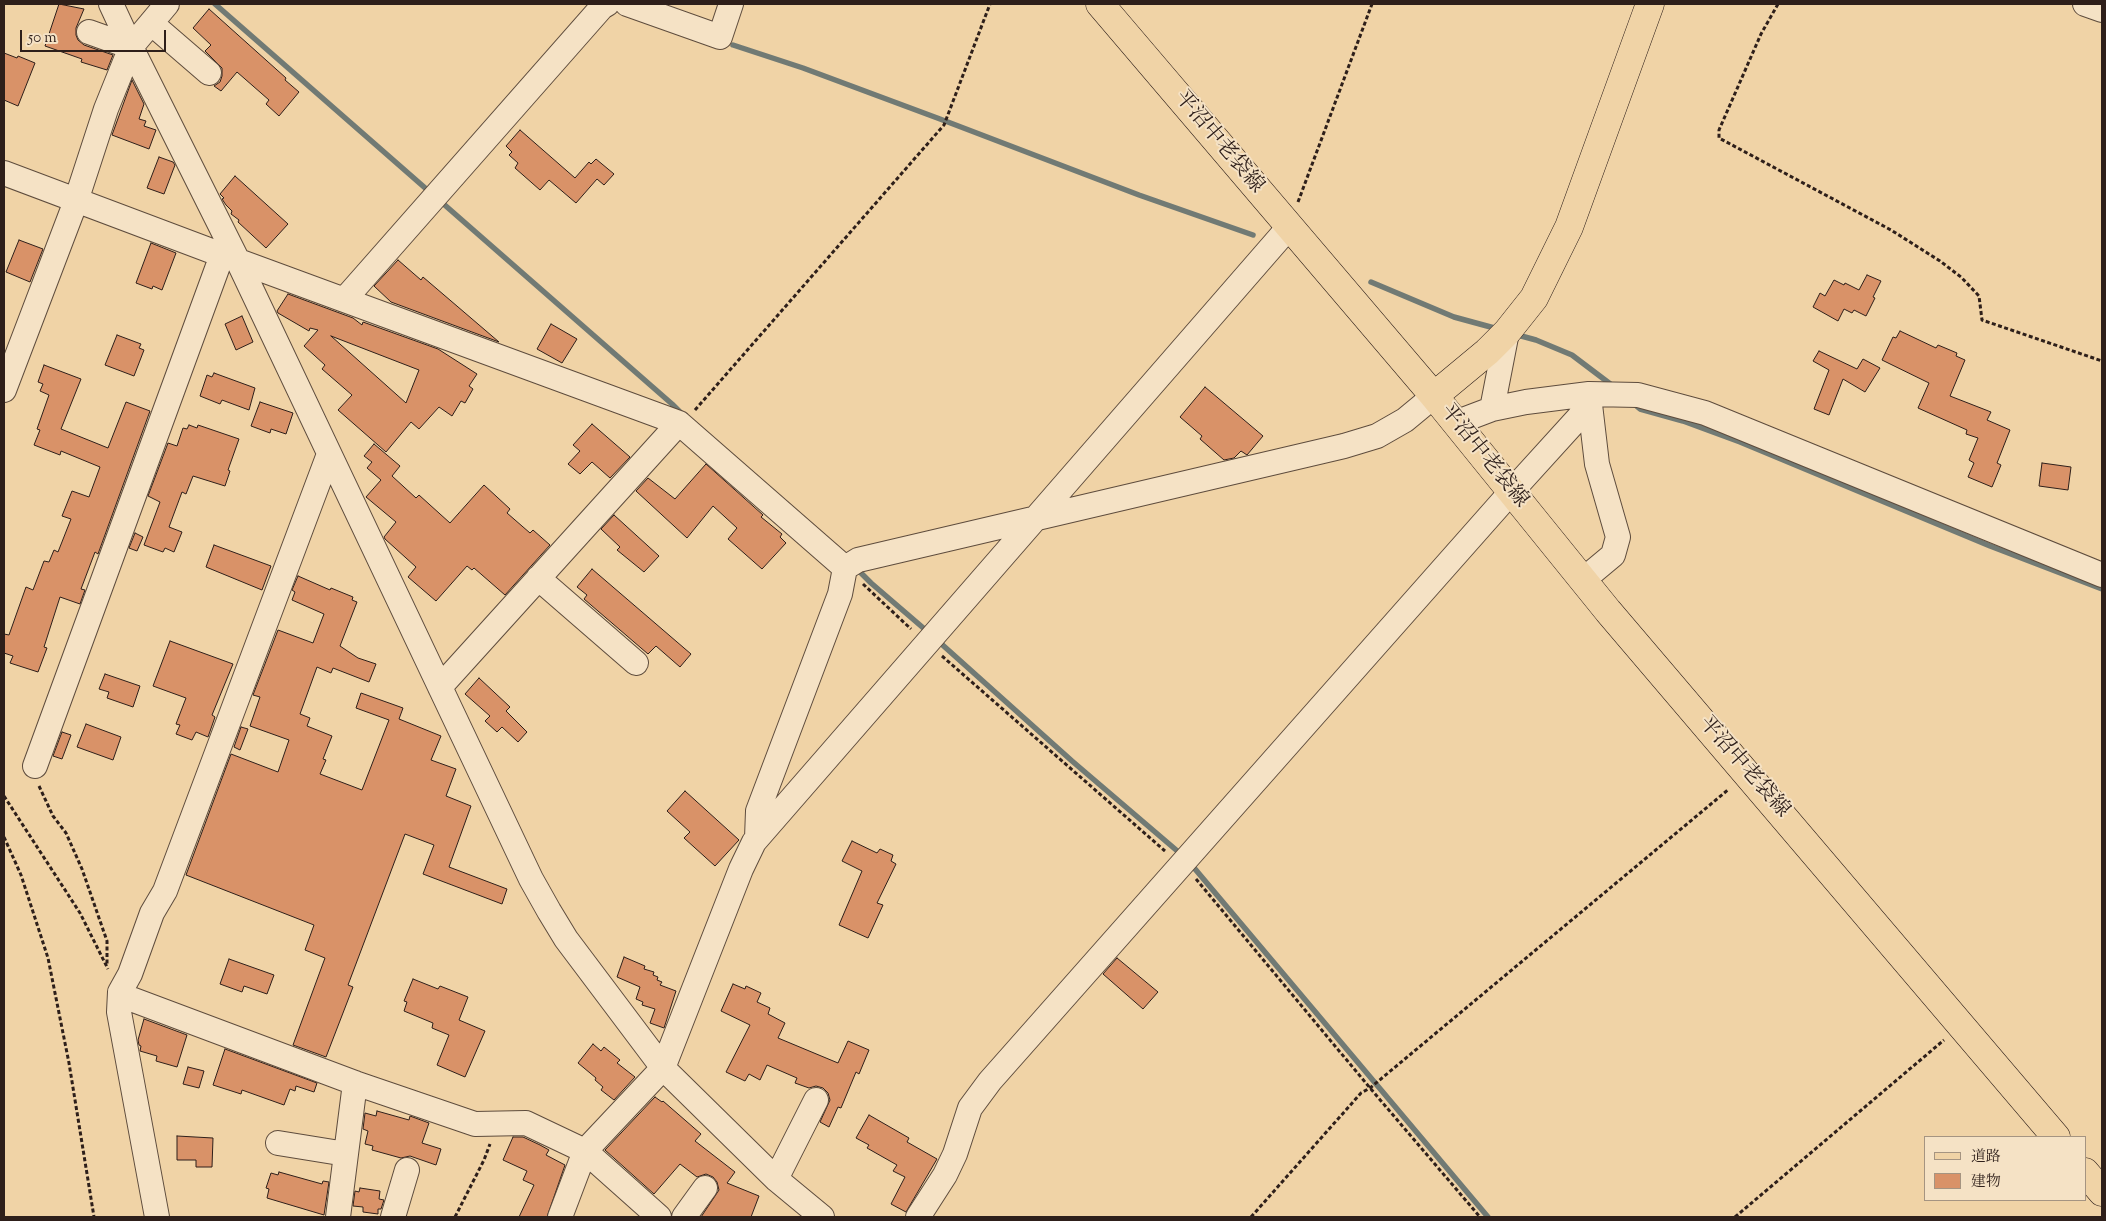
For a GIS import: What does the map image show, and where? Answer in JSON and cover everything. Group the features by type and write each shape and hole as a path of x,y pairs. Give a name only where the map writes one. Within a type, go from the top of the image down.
{"main road":[{"name":"平沼中老袋線","path":"1100,4 1434,396 1583,580 2055,1136"},
{"name":"平沼中老袋線","path":"1434,396 1487,352 1507,332 1534,298 1569,227 1650,4"},
{"path":"2086,1173 2102,1192"}],"street":[{"path":"111,4 230,258 329,454 544,903 572,947 663,1068 776,1179 822,1217"},
{"path":"4,390 76,201 106,109 131,47 167,4"},
{"path":"344,300 602,7 607,4"},
{"path":"627,4 720,37 731,4"},
{"path":"2085,4 2102,10"},
{"path":"151,23 210,72"},
{"path":"89,32 131,47"},
{"path":"4,173 680,424 846,568"},
{"path":"560,1217 586,1151 663,1068 741,869 757,838 1289,227"},
{"path":"35,766 230,258"},
{"path":"1492,409 1507,332"},
{"path":"1455,423 1492,409 1526,402 1590,400 1638,395 1705,412 2102,575"},
{"path":"757,838 758,811 840,594 846,568 858,560 1344,446 1377,436 1406,420 1434,396"},
{"path":"918,1217 948,1168 970,1108 990,1081 1511,492 1590,400"},
{"path":"1583,580 1613,555 1618,537 1597,464 1590,400"},
{"path":"440,687 680,424"},
{"path":"157,1217 119,1012 120,992 130,974 152,913 165,891 329,454"},
{"path":"538,578 636,663"},
{"path":"120,992 140,1002 355,1083 475,1124 526,1123 586,1151 659,1217"},
{"path":"338,1217 355,1083"},
{"path":"776,1179 816,1100"},
{"path":"278,1144 346,1154"},
{"path":"393,1217 407,1170"},
{"path":"684,1217 705,1188"}],"path":[{"path":"680,424 944,125 990,4"},
{"path":"1289,227 1372,4"},
{"path":"1778,4 1761,34 1719,130 1719,138 1883,226 1940,261 1961,276 1978,296 1982,320 2102,361"},
{"path":"35,766 37,782 53,816 66,834 82,869 107,941 107,968"},
{"path":"1251,1217 1361,1093 1370,1088 1747,774"},
{"path":"4,796 80,913 120,992"},
{"path":"4,837 21,875 48,958 60,1010 94,1217"},
{"path":"1735,1217 1962,1025"},
{"path":"455,1217 484,1160 491,1141 491,1124"}],"building":[{"path":"59,4 84,9 76,28 76,35 78,40 84,45 113,55 107,70 81,62 82,59 45,46"},
{"path":"209,9 299,92 279,116 266,104 269,100 237,72 221,91 214,86 220,82 222,68 205,51 211,45 193,28"},
{"path":"4,53 35,63 18,106 4,100"},
{"path":"132,80 144,104 139,119 146,121 144,126 156,130 149,149 112,135"},
{"path":"520,130 575,178 589,162 591,164 596,159 614,174 604,185 597,179 576,203 549,180 540,190 515,168 518,163 509,155 512,152 506,146"},
{"path":"159,157 173,162 175,165 164,194 147,188"},
{"path":"235,176 288,224 266,248 238,222 239,220 231,214 232,211 222,199 224,198 220,194"},
{"path":"19,240 43,249 30,282 6,272"},
{"path":"151,243 176,253 162,290 153,286 152,289 136,283"},
{"path":"398,260 421,280 423,277 499,342 391,302 374,286"},
{"path":"1867,275 1881,281 1866,316 1854,310 1852,313 1844,309 1838,321 1813,307 1820,293 1825,296 1834,280 1859,290"},
{"path":"288,294 353,318 362,325 363,322 438,349 477,374 469,386 473,389 465,403 461,401 452,416 439,407 419,429 411,422 386,452 338,410 352,395 322,369 325,365 304,346 318,330 310,328 309,331 277,311","holes":["331,336 419,370 406,403"]},
{"path":"242,316 253,342 236,350 225,324"},
{"path":"551,324 577,339 562,363 537,349"},
{"path":"1900,331 1936,348 1938,345 1957,353 1956,356 1965,360 1950,396 1991,412 1987,420 2010,430 1997,463 2001,465 1992,487 1968,477 1974,463 1969,460 1978,438 1966,434 1967,430 1918,408 1929,383 1882,360 1893,337 1896,338"},
{"path":"117,335 141,344 139,348 144,350 134,376 105,365"},
{"path":"1819,351 1857,369 1863,359 1880,368 1865,392 1843,379 1829,415 1814,409 1829,370 1813,361"},
{"path":"44,365 81,379 61,429 108,448 126,402 150,411 98,554 95,552 81,589 85,590 80,604 60,597 44,647 47,648 38,672 10,663 13,656 4,653 4,634 9,635 26,587 33,590 44,561 49,562 54,550 58,552 71,519 62,516 72,491 89,497 100,467 61,451 60,455 34,445 40,430 37,429 49,395 40,391 43,384 38,382"},
{"path":"214,373 255,388 249,410 222,400 220,404 200,396 207,375 212,377"},
{"path":"1205,387 1263,436 1247,455 1241,451 1234,458 1224,460 1200,439 1202,436 1180,417"},
{"path":"260,402 293,413 286,434 271,429 270,433 251,426"},
{"path":"592,424 630,457 610,478 592,462 580,474 568,464 580,451 573,445"},
{"path":"189,425 197,428 198,425 239,439 228,470 230,471 225,486 193,476 186,494 182,492 169,527 182,532 174,552 165,548 163,552 144,545 160,502 148,496 168,443 177,446 183,428 187,429"},
{"path":"374,444 400,466 392,476 416,498 419,495 450,523 484,485 510,509 507,513 530,533 533,530 550,545 505,595 474,568 472,570 467,566 436,601 408,577 416,567 385,539 384,537 396,522 366,497 381,480 367,468 372,462 364,456"},
{"path":"2042,463 2071,467 2068,490 2039,486"},
{"path":"706,464 763,515 761,517 782,534 780,537 786,543 762,569 728,539 737,528 713,506 687,538 636,491 648,478 675,499"},
{"path":"614,515 659,556 644,572 617,550 620,547 601,529"},
{"path":"135,533 143,537 137,551 129,548"},
{"path":"214,545 271,566 262,590 206,567"},
{"path":"592,569 691,654 680,667 656,646 648,654 584,599 587,595 577,587"},
{"path":"298,576 330,590 331,588 353,597 352,600 357,602 340,646 358,658 376,664 369,682 333,668 331,673 317,667 300,714 310,718 307,726 332,736 323,759 326,760 320,774 362,790 389,720 356,708 361,693 403,708 399,719 441,736 431,760 456,769 446,796 471,806 449,867 507,889 502,904 423,874 434,845 405,834 348,985 353,987 326,1057 293,1045 325,958 305,950 314,925 186,875 231,754 278,772 289,740 250,726 260,697 253,695 278,630 313,643 324,614 292,600 295,592 292,590"},
{"path":"170,641 233,664 212,715 215,717 208,737 196,732 192,740 176,734 180,725 176,724 186,698 153,686"},
{"path":"105,674 140,686 133,707 107,698 109,692 99,689"},
{"path":"479,678 510,707 506,711 527,732 518,742 502,727 497,732 485,721 490,716 465,694"},
{"path":"86,724 121,737 113,760 77,747"},
{"path":"241,727 248,729 240,750 234,747"},
{"path":"62,732 71,735 62,759 53,756"},
{"path":"685,791 739,840 715,866 684,838 690,832 667,811"},
{"path":"852,841 877,853 880,849 893,855 891,861 896,864 877,903 883,905 868,938 839,925 862,871 842,861"},
{"path":"624,957 645,966 644,969 654,972 653,975 658,977 657,980 662,982 660,985 676,991 664,1028 650,1023 655,1009 642,1005 643,1002 636,999 640,987 617,977"},
{"path":"1117,958 1158,992 1143,1009 1103,974"},
{"path":"229,959 274,975 267,994 244,986 242,992 220,984"},
{"path":"413,979 438,989 440,986 468,997 459,1020 485,1031 465,1077 437,1065 449,1035 432,1028 433,1023 404,1011 407,1002 404,1001"},
{"path":"733,984 745,989 746,986 761,993 757,1002 770,1008 768,1014 785,1023 778,1038 838,1063 848,1041 869,1050 859,1074 856,1072 841,1108 838,1107 829,1127 820,1122 830,1100 828,1093 823,1088 816,1086 809,1088 795,1083 797,1078 767,1065 760,1080 749,1074 745,1081 726,1072 750,1025 721,1011"},
{"path":"144,1019 187,1035 177,1067 156,1061 157,1056 140,1051 141,1046 138,1040"},
{"path":"593,1044 601,1051 604,1047 620,1060 617,1063 635,1077 614,1100 601,1090 603,1087 595,1080 596,1078 578,1063"},
{"path":"225,1049 317,1083 314,1092 296,1086 295,1091 290,1089 284,1105 242,1090 241,1094 213,1085"},
{"path":"188,1067 204,1071 199,1088 183,1084"},
{"path":"655,1097 663,1101 701,1134 695,1141 735,1172 727,1183 759,1196 751,1217 701,1217 719,1190 717,1182 713,1177 706,1174 697,1177 680,1164 654,1194 605,1150"},
{"path":"377,1111 409,1120 410,1116 429,1123 422,1143 441,1149 436,1165 410,1156 401,1158 372,1150 373,1146 365,1144 368,1131 363,1129 365,1113 376,1116"},
{"path":"869,1115 909,1138 907,1142 937,1159 906,1212 891,1204 905,1177 893,1171 897,1165 867,1148 869,1145 856,1138"},
{"path":"177,1136 213,1138 212,1167 196,1167 196,1160 177,1160"},
{"path":"513,1137 523,1137 540,1145 549,1150 546,1155 565,1165 547,1217 519,1217 534,1185 523,1180 527,1171 503,1160"},
{"path":"279,1172 322,1184 323,1181 329,1182 324,1215 267,1198 269,1189 266,1188 271,1173 278,1175"},
{"path":"360,1188 380,1191 379,1199 384,1200 381,1209 378,1209 378,1214 363,1212 363,1207 353,1206 355,1191 359,1192"}],"waterway":[{"path":"215,4 432,194"},
{"path":"733,45 803,68 1139,195 1253,235"},
{"path":"439,200 683,415"},
{"path":"1371,282 1454,317 1498,329"},
{"path":"1514,334 1536,340 1572,355 1613,386"},
{"path":"1633,403 1640,409 1683,421 1740,442 1990,546 2102,589"},
{"path":"857,569 928,632"},
{"path":"937,640 1072,761 1182,855"},
{"path":"1190,863 1488,1217"}]}
